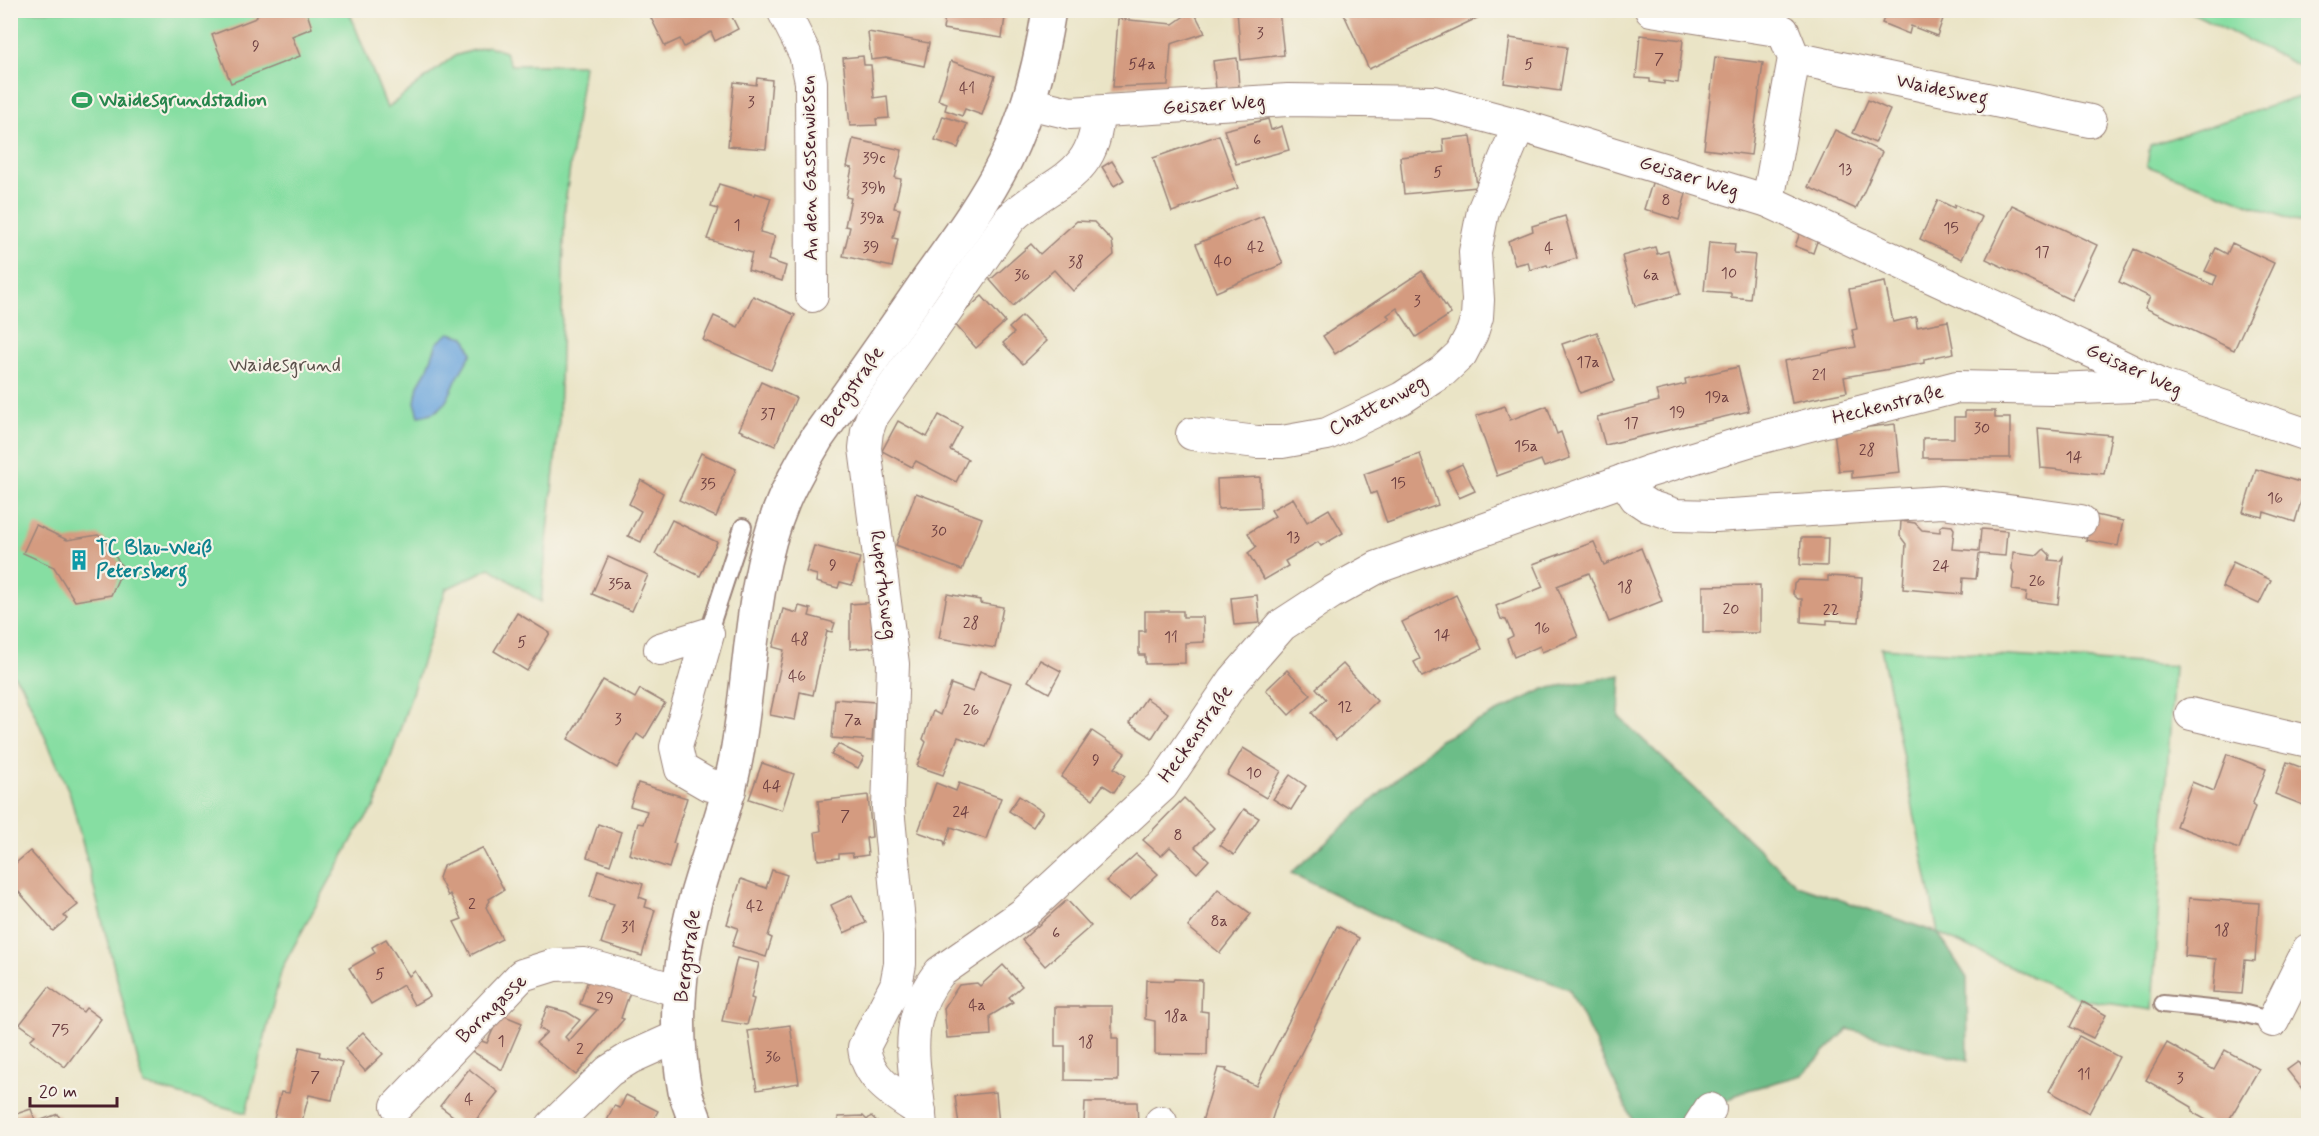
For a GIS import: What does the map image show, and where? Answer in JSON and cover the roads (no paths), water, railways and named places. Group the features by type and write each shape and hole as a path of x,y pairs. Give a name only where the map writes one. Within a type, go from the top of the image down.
{"main road":[{"name":"Bergstraße","path":"697,1125 685,1092 679,1036 680,991 685,945 696,900 730,790 739,741 756,606 766,553 782,504 817,438 985,198 1006,158 1028,103 1038,70 1049,10"}],"street":[{"name":"An den Gassenwiesen","path":"783,10 806,54 811,82 812,296"},
{"path":"1651,10 1783,31 1794,58 1768,201"},
{"name":"Waidesweg","path":"1794,58 2090,121"},
{"name":"Geisaer Weg","path":"1028,103 1070,113 1288,100 1433,102 1519,125 1768,201 2095,352 2160,385 2308,435"},
{"name":"Rupertusweg","path":"920,1118 874,1074 865,1056 864,1047 896,985 900,964 900,933 888,808 893,664 865,448 867,431 872,417 1010,219 1038,196 1065,180 1086,158 1094,142 1098,112"},
{"name":"Chattenweg","path":"1192,434 1257,442 1282,442 1327,434 1402,398 1443,371 1461,354 1477,317 1475,252 1483,211 1519,125"},
{"name":"Heckenstraße","path":"920,1118 912,1041 913,1025 920,1002 930,984 940,972 1023,914 1162,786 1234,680 1282,625 1331,593 1378,567 1624,480 1755,439 1957,387 2053,388 2160,385"},
{"path":"1624,480 1636,498 1648,506 1676,515 1715,516 1942,502 2081,521"},
{"path":"708,634 676,747 681,769 707,784 730,790"},
{"path":"660,649 708,634"},
{"path":"2191,714 2308,741"},
{"path":"2273,1021 2308,950"},
{"name":"Borngasse","path":"397,1106 522,975 554,965 584,964 680,991"},
{"path":"552,1125 609,1071 630,1058 679,1036"}],"lane":[{"path":"708,634 743,527"},
{"path":"2163,1004 2238,1012 2273,1021"}],"water":[{"path":"449,333 465,337 472,353 443,406 427,415 419,416 415,402 418,385 428,368 437,343"}],"place":[{"name":"Waidesgrundstadion","path":"82,100"},
{"name":"TC Blau-Weiß Petersberg","path":"79,560"}],"park label":[{"name":"Waidesgrund","path":"285,365"}]}
